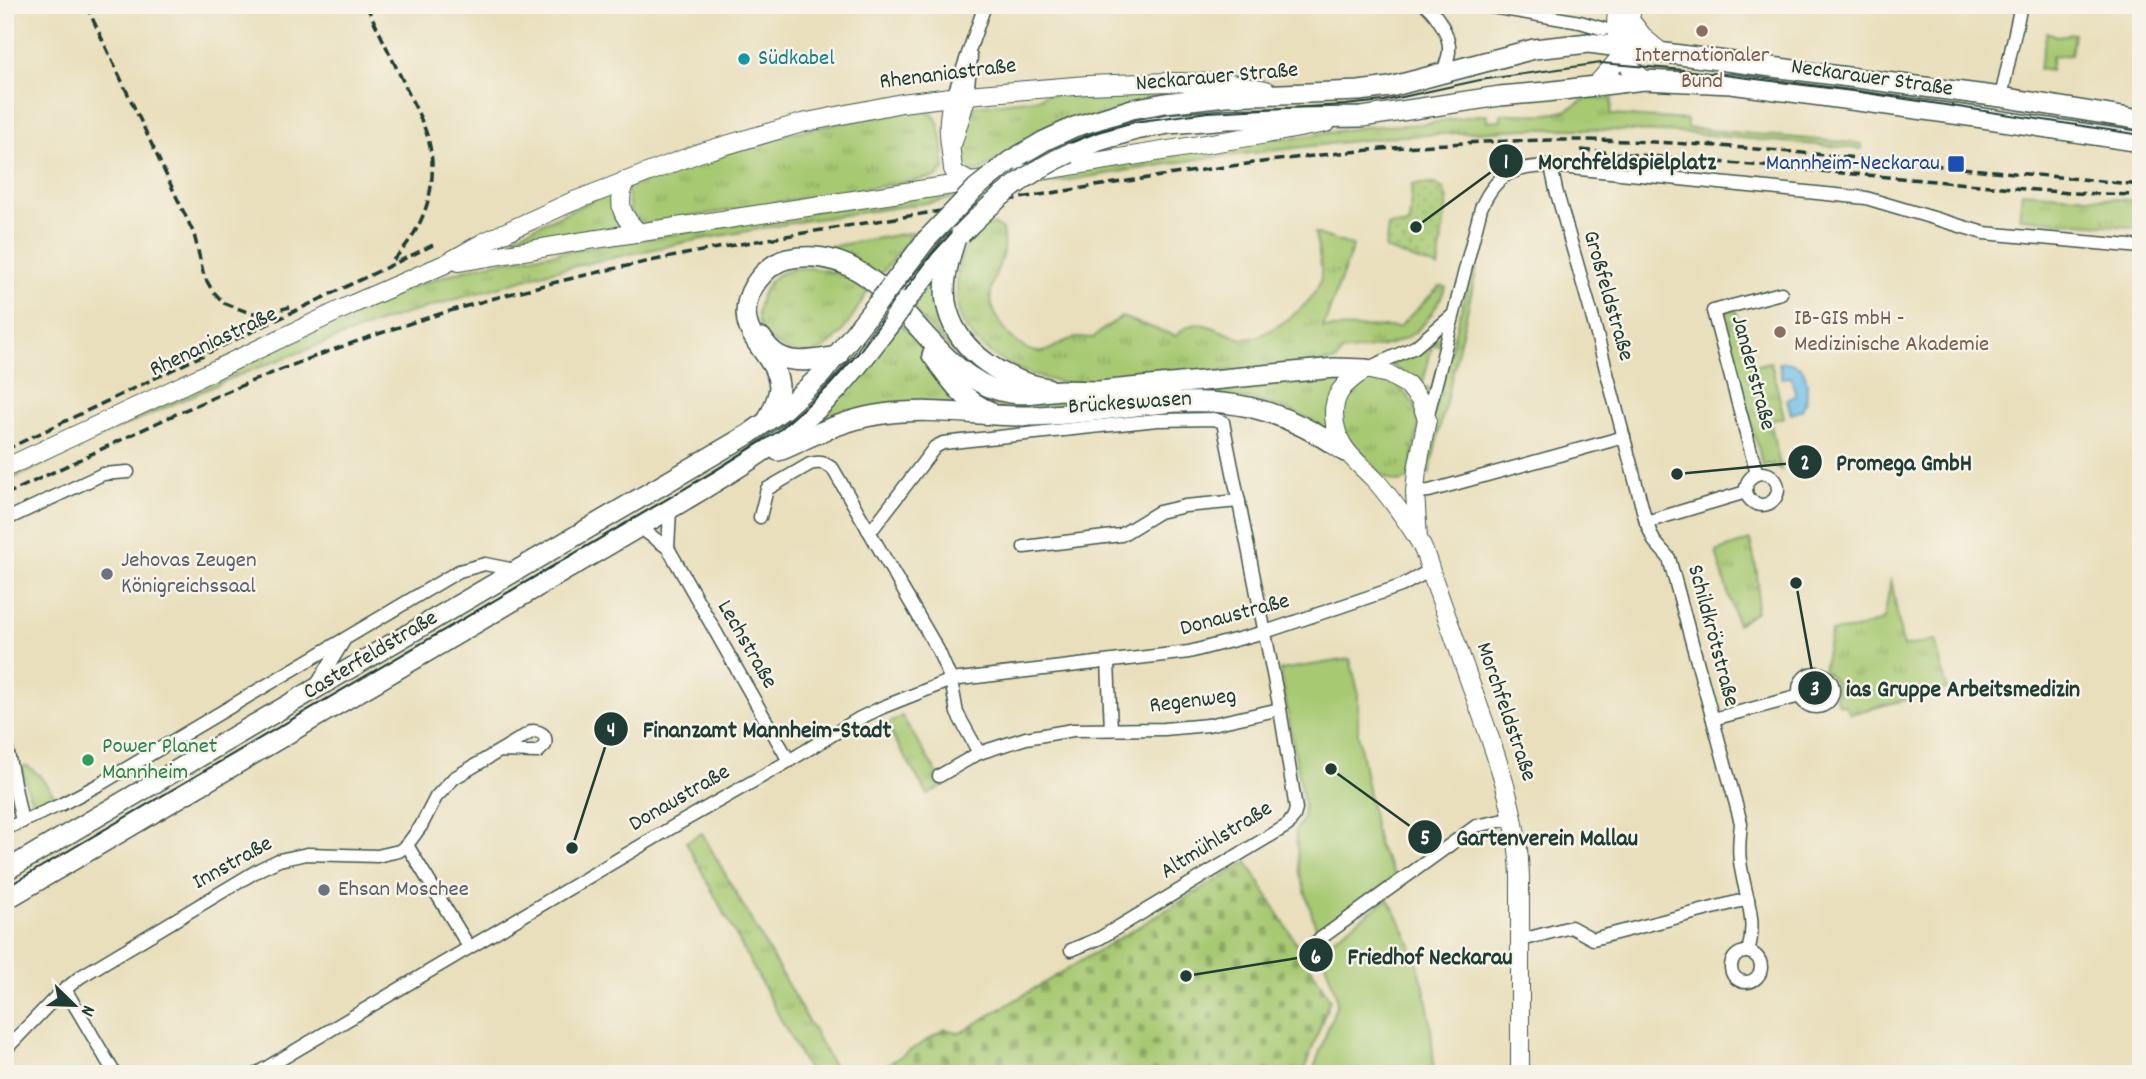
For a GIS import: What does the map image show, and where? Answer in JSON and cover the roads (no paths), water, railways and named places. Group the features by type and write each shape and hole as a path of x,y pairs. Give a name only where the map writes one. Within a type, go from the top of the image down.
{"main road":[{"name":"Neckarauer Straße","path":"767,422 806,391 838,356 926,240 976,188 1010,161 1044,141 1074,127 1132,109 1226,96 1287,95 1390,87 1534,49 1588,43 2001,97 2141,120"},
{"path":"1440,104 1464,90 1468,78 1463,68"},
{"name":"Neckarauer Straße","path":"760,454 786,436 833,394 855,370 958,238 1000,196 1021,180 1070,152 1136,130 1228,119 1344,118 1405,112 1440,104 1644,80 1731,84 2141,142"},
{"path":"958,238 948,262 945,284 947,311 958,334 976,355 1002,373 1035,386 1099,391 1335,368 1366,369"},
{"path":"767,422 779,388 776,373 753,339 746,318 748,300 754,286 766,271 780,261 797,257 835,261 874,282 898,303 944,356 987,386 1020,395 1063,390"},
{"path":"838,356 797,362 782,357 767,345 757,329 753,311 764,284 774,273 788,266 803,264 822,266 855,276 895,308 962,395 996,415"},
{"path":"760,454 784,449 846,423 881,414 911,411 1056,415 1197,402 1231,404 1269,413 1319,434 1345,452"},
{"name":"Casterfeldstraße","path":"5,871 767,422"},
{"name":"Casterfeldstraße","path":"10,892 670,510 760,454"}],"street":[{"path":"970,182 956,174 953,169 951,149 972,45 985,5"},
{"path":"1480,5 1604,29"},
{"path":"2001,97 2021,5"},
{"path":"1433,7 1446,34 1449,52 1443,74"},
{"path":"1588,43 1624,11"},
{"path":"1595,86 1617,63 1624,11"},
{"path":"1624,11 1645,39 1663,54"},
{"path":"1621,49 1627,64 1644,80"},
{"name":"Rhenaniastraße","path":"5,468 353,304 445,264 486,250 569,203 699,153 802,123 902,103 1087,85 1231,83 1287,95"},
{"name":"Rhenaniastraße","path":"486,250 639,233 1267,134 1344,118"},
{"name":"Morchfeldstraße","path":"1418,539 1415,492 1417,470 1443,331 1453,315 1481,208 1496,182 1517,169 1551,166 1866,198 1984,233 2141,247"},
{"name":"Großfeldstraße","path":"1551,166 1624,437"},
{"path":"939,186 953,169"},
{"path":"624,181 620,197 621,211 639,233"},
{"name":"Janderstraße","path":"1746,492 1748,498 1758,504 1770,502 1777,495 1777,484 1772,477 1764,473 1757,474 1713,311 1781,293"},
{"name":"Morchfeldstraße","path":"1443,331 1366,369 1348,381 1336,401 1335,426 1345,452 1375,480 1418,539 1514,818 1520,851 1520,1074"},
{"path":"1366,369 1388,374 1408,385 1420,400 1427,419"},
{"name":"Brückeswasen","path":"869,530 935,447 943,443 1157,420 1214,419 1223,422 1265,632"},
{"path":"1415,492 1429,491 1624,437"},
{"name":"Schildkrötstraße","path":"1624,437 1646,522 1654,541 1669,558 1741,823 1739,859 1753,929 1748,952"},
{"path":"760,517 767,489 810,464 826,463 833,469 938,650 951,680 957,713 979,753"},
{"path":"1417,470 1431,481 1446,486"},
{"path":"5,520 103,474 128,472"},
{"path":"1646,522 1746,492 1748,481 1757,474"},
{"name":"Morchfeldstraße","path":"1375,480 1415,492"},
{"path":"1024,547 1121,534 1159,512 1239,500"},
{"path":"668,548 670,510"},
{"name":"Lechstraße","path":"639,527 668,548 789,761"},
{"name":"Casterfeldstraße","path":"5,829 102,783 459,571 485,564 515,570"},
{"name":"Donaustraße","path":"256,1074 860,718 951,680 1189,652 1265,632 1401,586 1418,585 1432,575"},
{"name":"Altmühlstraße","path":"1071,950 1100,938 1288,825 1294,816 1296,809 1265,632"},
{"name":"Casterfeldstraße","path":"313,690 345,639"},
{"path":"1108,662 1111,729"},
{"path":"1713,719 1800,696"},
{"name":"Regenweg","path":"939,776 979,753 1026,738 1073,730 1164,729 1209,724 1280,709"},
{"path":"5,739 22,822"},
{"path":"469,947 407,845 421,827 444,787 470,768 501,751"},
{"path":"1313,944 1476,826 1514,818"},
{"name":"Innstraße","path":"5,1050 65,989 260,869 279,860 307,854 377,856 391,854 407,845"},
{"path":"1520,938 1572,927 1592,939 1748,898"},
{"path":"65,989 115,1074"}],"water":[{"path":"1785,362 1800,367 1807,384 1802,410 1791,414 1787,399 1796,396 1791,377 1782,378 1779,363"}],"tram line":[{"path":"5,888 777,432 828,387 859,352 933,253 972,210 1015,174 1058,148 1098,132 1134,122 1208,112 1384,101 1480,80 1601,63 1684,70 1860,92 2141,135"}],"railway":[{"path":"86,5 194,234 204,276 212,290 224,303 250,313 266,313 290,307"},
{"path":"366,5 421,120 431,150 428,202 414,234 392,261"},
{"path":"5,495 252,381 332,350 495,298 684,254 1146,178 1363,151 1508,141 1581,140 1746,148 2141,185"},
{"path":"1581,150 2070,193 2141,195"},
{"path":"5,450 433,245"}],"place":[{"name":"Internationaler Bund","path":"1702,31"},
{"name":"Südkabel","path":"744,59"},
{"name":"Mannheim-Neckarau","path":"1956,164"},
{"name":"Morchfeldspielplatz","path":"1416,227"},
{"name":"IB-GIS mbH - Medizinische Akademie","path":"1780,332"},
{"name":"Promega GmbH","path":"1677,474"},
{"name":"Jehovas Zeugen Königreichssaal","path":"107,574"},
{"name":"ias Gruppe Arbeitsmedizin","path":"1796,583"},
{"name":"Power Planet Mannheim","path":"88,760"},
{"name":"Gartenverein Mallau","path":"1331,769"},
{"name":"Finanzamt Mannheim-Stadt","path":"572,848"},
{"name":"Ehsan Moschee","path":"324,890"},
{"name":"Friedhof Neckarau","path":"1186,976"}]}
